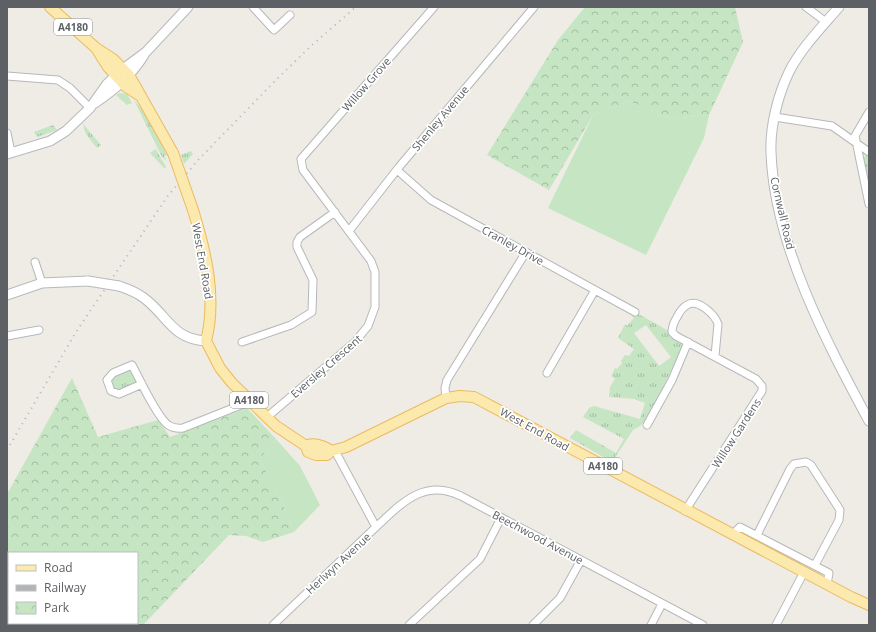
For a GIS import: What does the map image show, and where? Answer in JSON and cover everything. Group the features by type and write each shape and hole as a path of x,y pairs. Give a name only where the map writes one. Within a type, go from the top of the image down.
{"main road":[{"name":"A4180","path":"50,7 123,74"},
{"name":"West End Road","path":"123,74 155,118 172,153 193,210 203,248 211,297 211,319 206,341"},
{"name":"A4180","path":"206,341 226,375 287,435 306,446 310,444 327,447 333,451"},
{"name":"West End Road","path":"333,451 346,447 446,398 465,396 486,402 732,535 869,605"}],"street":[{"path":"7,133 9,153 38,145 60,135 90,108 102,90 123,74 146,52 188,7"},
{"path":"253,7 274,30 290,15"},
{"name":"Willow Grove","path":"300,163 303,156 434,7"},
{"name":"Shenley Avenue","path":"349,232 397,170 534,7"},
{"path":"806,7 826,22"},
{"name":"Cornwall Road","path":"839,7 803,52 790,72 775,117 771,150 774,186 786,236 816,316 869,421"},
{"path":"7,76 58,80 70,88 90,108"},
{"path":"869,112 855,136 869,204"},
{"path":"775,117 832,126 869,152"},
{"name":"Eversley Crescent","path":"267,417 362,335 373,317 375,307 373,266 368,256 303,170 300,163"},
{"name":"Cranley Drive","path":"397,170 431,200 635,312"},
{"path":"242,342 291,325 312,312 313,280 297,247 297,242 300,237 334,212"},
{"path":"446,398 445,388 447,380 526,252"},
{"path":"35,262 42,283"},
{"path":"7,295 42,283 88,281 118,286 145,299 180,335 194,340 206,341"},
{"path":"547,373 595,290"},
{"name":"Willow Gardens","path":"685,510 762,391 762,386 756,379 676,336 672,332 672,327 686,305 691,303 697,304 708,311 718,324 715,356"},
{"path":"7,336 39,330"},
{"path":"647,425 672,380 688,342"},
{"path":"142,384 119,394 111,391 108,380 113,373 132,365 163,421 172,428 177,429 251,401"},
{"name":"Herlwyn Avenue","path":"273,625 376,527 333,451"},
{"path":"757,535 790,469 794,464 806,462 811,465 840,510 841,514 815,565"},
{"name":"Beechwood Avenue","path":"376,527 395,507 422,492 439,489 454,493 703,625"},
{"path":"409,625 480,559 502,518"},
{"path":"732,535 740,527 757,535 829,573 827,584"},
{"path":"533,625 560,598 581,560"},
{"path":"776,625 804,572"},
{"path":"651,625 662,604"}],"green space":[{"path":"585,7 735,7 743,42 709,115 670,119 629,101 593,115 549,190 487,155 558,40"},
{"path":"120,93 127,94 132,103 127,105 116,95"},
{"path":"134,100 153,126 167,155 164,156 167,161 162,157"},
{"path":"629,101 670,119 709,115 704,138 646,255 548,208 593,115"},
{"path":"84,122 84,125 101,145 97,148 85,132 83,125"},
{"path":"53,125 57,130 37,137 34,132"},
{"path":"156,149 166,167 165,169 150,153"},
{"path":"191,151 193,154 184,164 181,155"},
{"path":"867,155 869,156 869,184 864,160 864,157"},
{"path":"635,312 667,330 672,336 684,344 649,416 640,426 633,430 612,462 570,438 576,430 616,453 624,439 583,417 589,408 594,406 640,419 645,403 634,399 609,397 610,387 615,379 611,376 615,368 617,369 622,363 621,361 625,355 629,356 634,349 618,338 625,324 627,326 634,318 632,316","holes":["646,325 671,357 659,366 634,333"]},
{"path":"132,365 142,384 116,394 107,380"},
{"path":"72,378 98,437 158,420 170,437 247,408 276,439 260,459 281,500 294,532 263,542 246,536 229,535 143,625 7,625 7,494"},
{"path":"276,439 300,466 320,505 294,532 281,500 260,459"}],"railway":[{"path":"7,450 76,332 167,197 198,160 278,78 312,45 356,7"}]}
